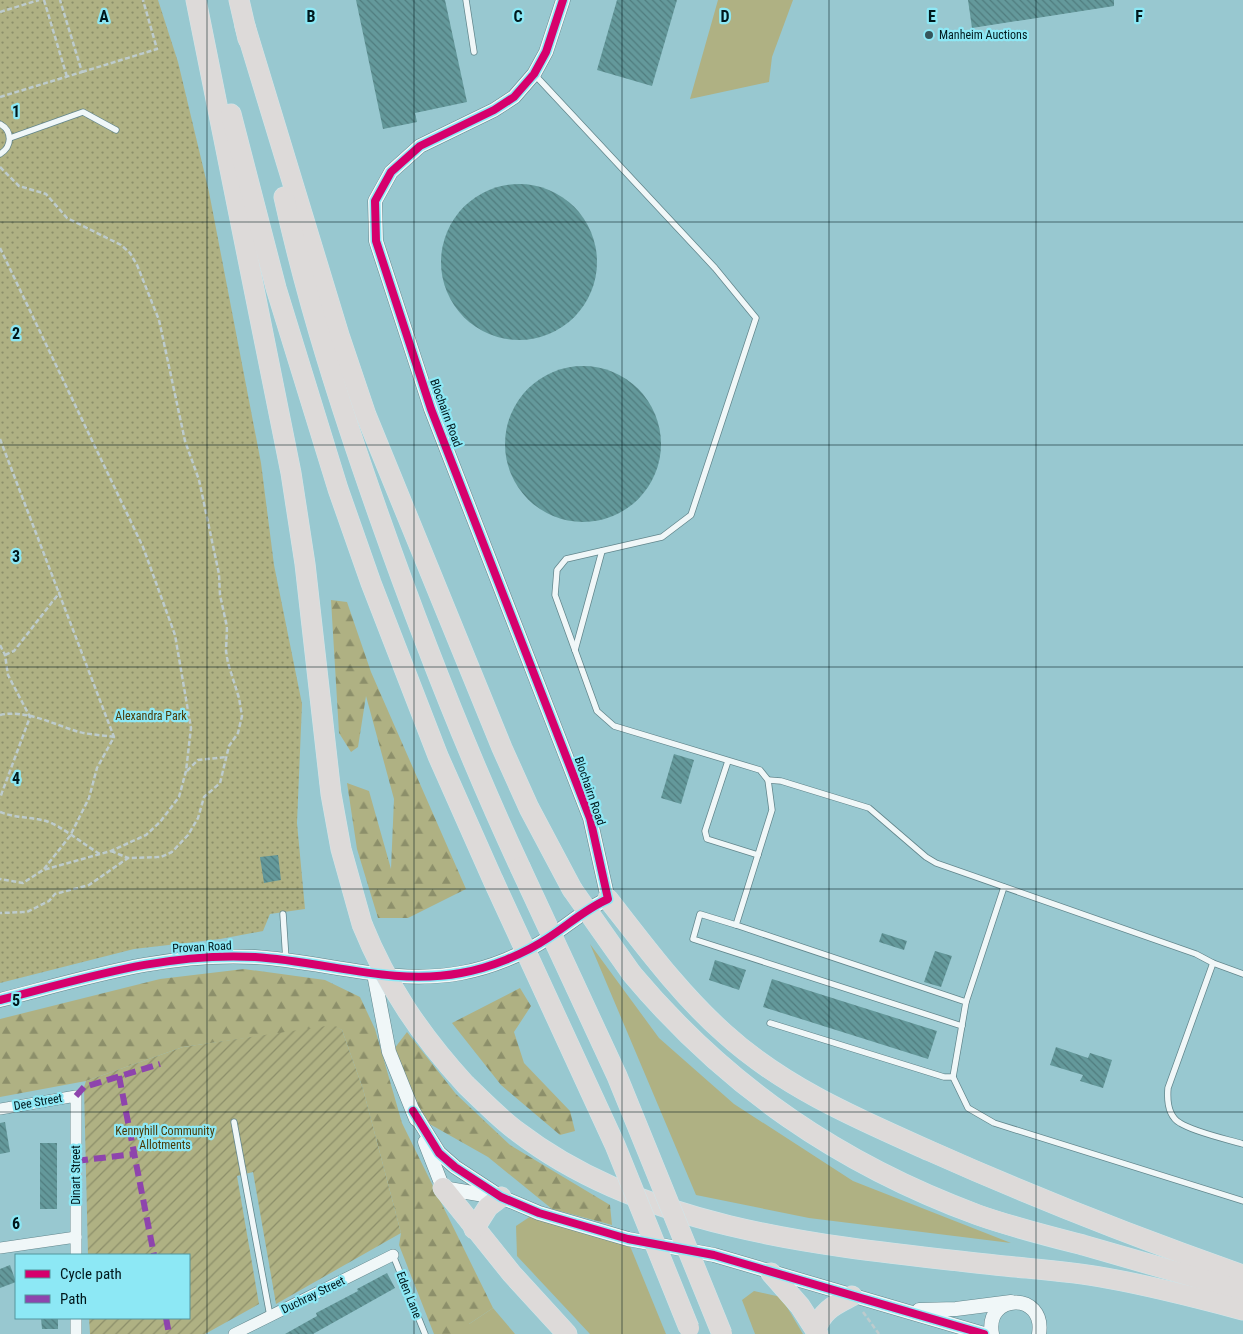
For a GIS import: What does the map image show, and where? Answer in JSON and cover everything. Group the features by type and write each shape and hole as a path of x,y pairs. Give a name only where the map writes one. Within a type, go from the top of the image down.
{"highway":[{"path":"196,0 291,473 305,564 330,794 341,849 362,924 380,966 404,1008 435,1052 466,1085 518,1132 574,1168 609,1185 734,1227 786,1238 850,1248 1105,1277 1243,1310"},
{"path":"202,0 276,288 338,489 428,730 493,880 616,1145 690,1331"},
{"path":"239,0 301,275 342,408 439,680 520,868 620,1085 722,1334"},
{"path":"245,26 322,282 366,415 528,808 572,889 632,974 666,1014 733,1078 803,1128 877,1172 979,1215 1243,1291"},
{"path":"608,899 663,970 724,1033 757,1060 807,1092 892,1134 1094,1221 1243,1274"},
{"path":"442,1188 512,1274 567,1334"},
{"path":"474,1228 488,1206 501,1198"},
{"path":"770,1273 787,1288 817,1332"},
{"path":"817,1332 819,1321 829,1307 852,1296"}],"street":[{"name":"Blochairn Road","path":"563,0 546,52 534,74 514,96 494,110 420,146 391,172 375,201 376,241 431,409 590,818 608,899"},
{"name":"Provan Road","path":"0,1000 146,963 215,956 286,960 374,974 408,977 463,973 508,958 546,940 608,899"},
{"path":"374,974 389,1052 442,1188 501,1198 583,1228 628,1239 694,1250 984,1334"},
{"name":"Dee Street","path":"0,1109 76,1096"},
{"name":"Dinart Street","path":"76,1096 76,1254"},
{"path":"413,1111 438,1153 466,1175 501,1198"},
{"path":"0,1248 76,1237"},
{"name":"Duchray Street","path":"234,1334 393,1255"},
{"path":"894,1308 934,1311 1011,1302 1025,1304 1036,1312 1040,1326 1039,1334"},
{"path":"992,1334 991,1324 993,1316 998,1309 1011,1302"},
{"path":"76,1319 76,1334"}],"lane":[{"path":"466,0 474,52"},
{"path":"534,74 715,268 756,318 690,515 662,537 566,559 557,570 555,595 598,711 614,726 760,770 768,780 772,810 736,925"},
{"path":"10,138 83,112 116,130"},
{"path":"0,124 8,131 10,138 9,145 0,154"},
{"path":"575,650 602,551"},
{"path":"728,761 705,831 707,838 758,855"},
{"path":"768,780 781,781 869,808 926,857 936,863 1196,954 1213,964 1243,974"},
{"path":"1004,887 966,1002 953,1077 968,1108 994,1123 1243,1202"},
{"path":"283,914 286,960"},
{"path":"962,1026 693,939 700,914 966,1002"},
{"path":"1213,964 1168,1088 1167,1101 1171,1114 1179,1123 1243,1144"},
{"path":"770,1023 944,1077 953,1077"},
{"path":"234,1122 270,1316"},
{"name":"Eden Lane","path":"393,1255 425,1334"}],"path":[{"path":"0,12 39,0"},
{"path":"44,0 67,77"},
{"path":"60,0 82,72"},
{"path":"0,97 158,49 143,0"},
{"path":"0,167 19,186 46,194 67,218 121,245 130,254 148,291 159,320 185,441 199,480 219,574 220,595 227,627 226,650 228,663 242,707 238,733 232,740 220,782 204,797 198,818 183,842 162,857 128,858 112,851"},
{"path":"0,248 144,547 175,635 191,728 186,771 179,797 160,822 146,835 112,851 43,870"},
{"path":"0,439 114,737 97,768 90,798 70,836 43,870 23,883 0,879"},
{"path":"5,655 14,651 60,592"},
{"path":"0,645 5,655 8,675 30,717 0,798"},
{"path":"0,715 8,713 46,719 82,732 114,737"},
{"path":"186,771 198,760 226,757"},
{"path":"0,812 11,816 45,820 59,826 70,836 101,855"},
{"path":"0,913 27,912 49,900 55,894 89,885 128,858"},
{"path":"852,1296 879,1334"}],"green space":[{"name":"Alexandra Park","path":"0,0 158,0 178,62 209,192 261,463 274,565 302,704 297,823 305,909 270,914 263,931 220,939 134,949 0,983"},
{"path":"718,0 793,0 772,57 769,82 690,99"},
{"path":"331,600 347,602 371,672 466,889 408,918 378,918 357,849 347,783 369,791 391,869 394,799 366,696 358,747 351,752 339,733"},
{"path":"590,944 659,1038 734,1104 853,1181 1011,1243 809,1218 696,1195"},
{"path":"244,969 325,980 360,997 375,1029 402,1123 493,1308 469,1324 469,1334 434,1334 399,1245 401,1233 363,1089 342,1030 333,1026 183,1047 86,1081 0,1097 0,1019 160,979"},
{"path":"520,988 531,1006 514,1032 524,1063 570,1111 575,1131 560,1135 501,1085 452,1023"},
{"name":"Kennyhill Community Allotments","path":"333,1025 342,1030 363,1089 401,1233 276,1304 253,1172 237,1176 259,1304 205,1334 90,1334 89,1319 190,1319 190,1254 88,1254 84,1087 86,1081 183,1047"},
{"path":"407,1032 456,1094 510,1145 610,1205 612,1225 552,1209 488,1157 419,1118 394,1049"},
{"path":"531,1216 630,1246 666,1334 590,1334 517,1256 516,1226"},
{"path":"754,1291 781,1297 803,1334 755,1334 742,1300"},
{"path":"493,1308 515,1334 469,1334 469,1324"}],"building":[{"path":"356,0 445,0 467,102 415,113 417,122 383,129"},
{"path":"617,0 677,0 652,86 597,70"},
{"path":"968,0 1114,0 1114,6 972,28"},
{"path":"519,184 549,190 562,197 574,207 584,219 591,232 597,262 591,292 584,305 574,317 562,327 549,334 519,340 489,334 476,327 464,317 454,305 447,292 441,262 447,232 454,219 464,207 476,197 489,190"},
{"path":"583,366 613,372 626,379 638,389 648,401 655,414 661,444 655,474 648,487 638,499 626,509 613,516 583,522 553,516 540,509 528,499 518,487 511,474 505,444 511,414 518,401 528,389 540,379 553,372"},
{"path":"674,754 694,760 681,804 661,798"},
{"path":"278,855 281,880 264,883 260,857"},
{"path":"882,933 907,941 904,950 879,942"},
{"path":"935,951 952,956 941,987 924,982"},
{"path":"715,960 746,970 739,990 709,980"},
{"path":"772,979 937,1031 928,1059 763,1007"},
{"path":"1056,1047 1088,1058 1090,1053 1112,1060 1103,1088 1080,1081 1083,1075 1050,1065"},
{"path":"5,1122 10,1152 0,1154 0,1123"},
{"path":"40,1143 57,1143 57,1209 40,1209"},
{"path":"10,1265 15,1282 0,1288 0,1269"},
{"path":"387,1273 395,1288 313,1334 285,1334 317,1316 316,1313"},
{"path":"41,1319 58,1319 58,1329 42,1329"}],"marked path":[{"path":"76,1096 84,1087 160,1064"},
{"path":"119,1076 154,1254"},
{"path":"76,1161 134,1154"},
{"path":"166,1319 169,1334"}],"cycle path":[{"path":"0,1000 126,968 190,959 222,957 281,959 384,975 409,977 461,973 495,964 528,950 608,899 590,818 431,409 376,241 375,201 391,172 420,146 494,110 514,97 534,74 546,52 563,0"},
{"path":"413,1111 439,1153 455,1167 501,1197 539,1213 628,1239 714,1255 984,1334"}],"place":[{"name":"Manheim Auctions","path":"929,35"}]}
